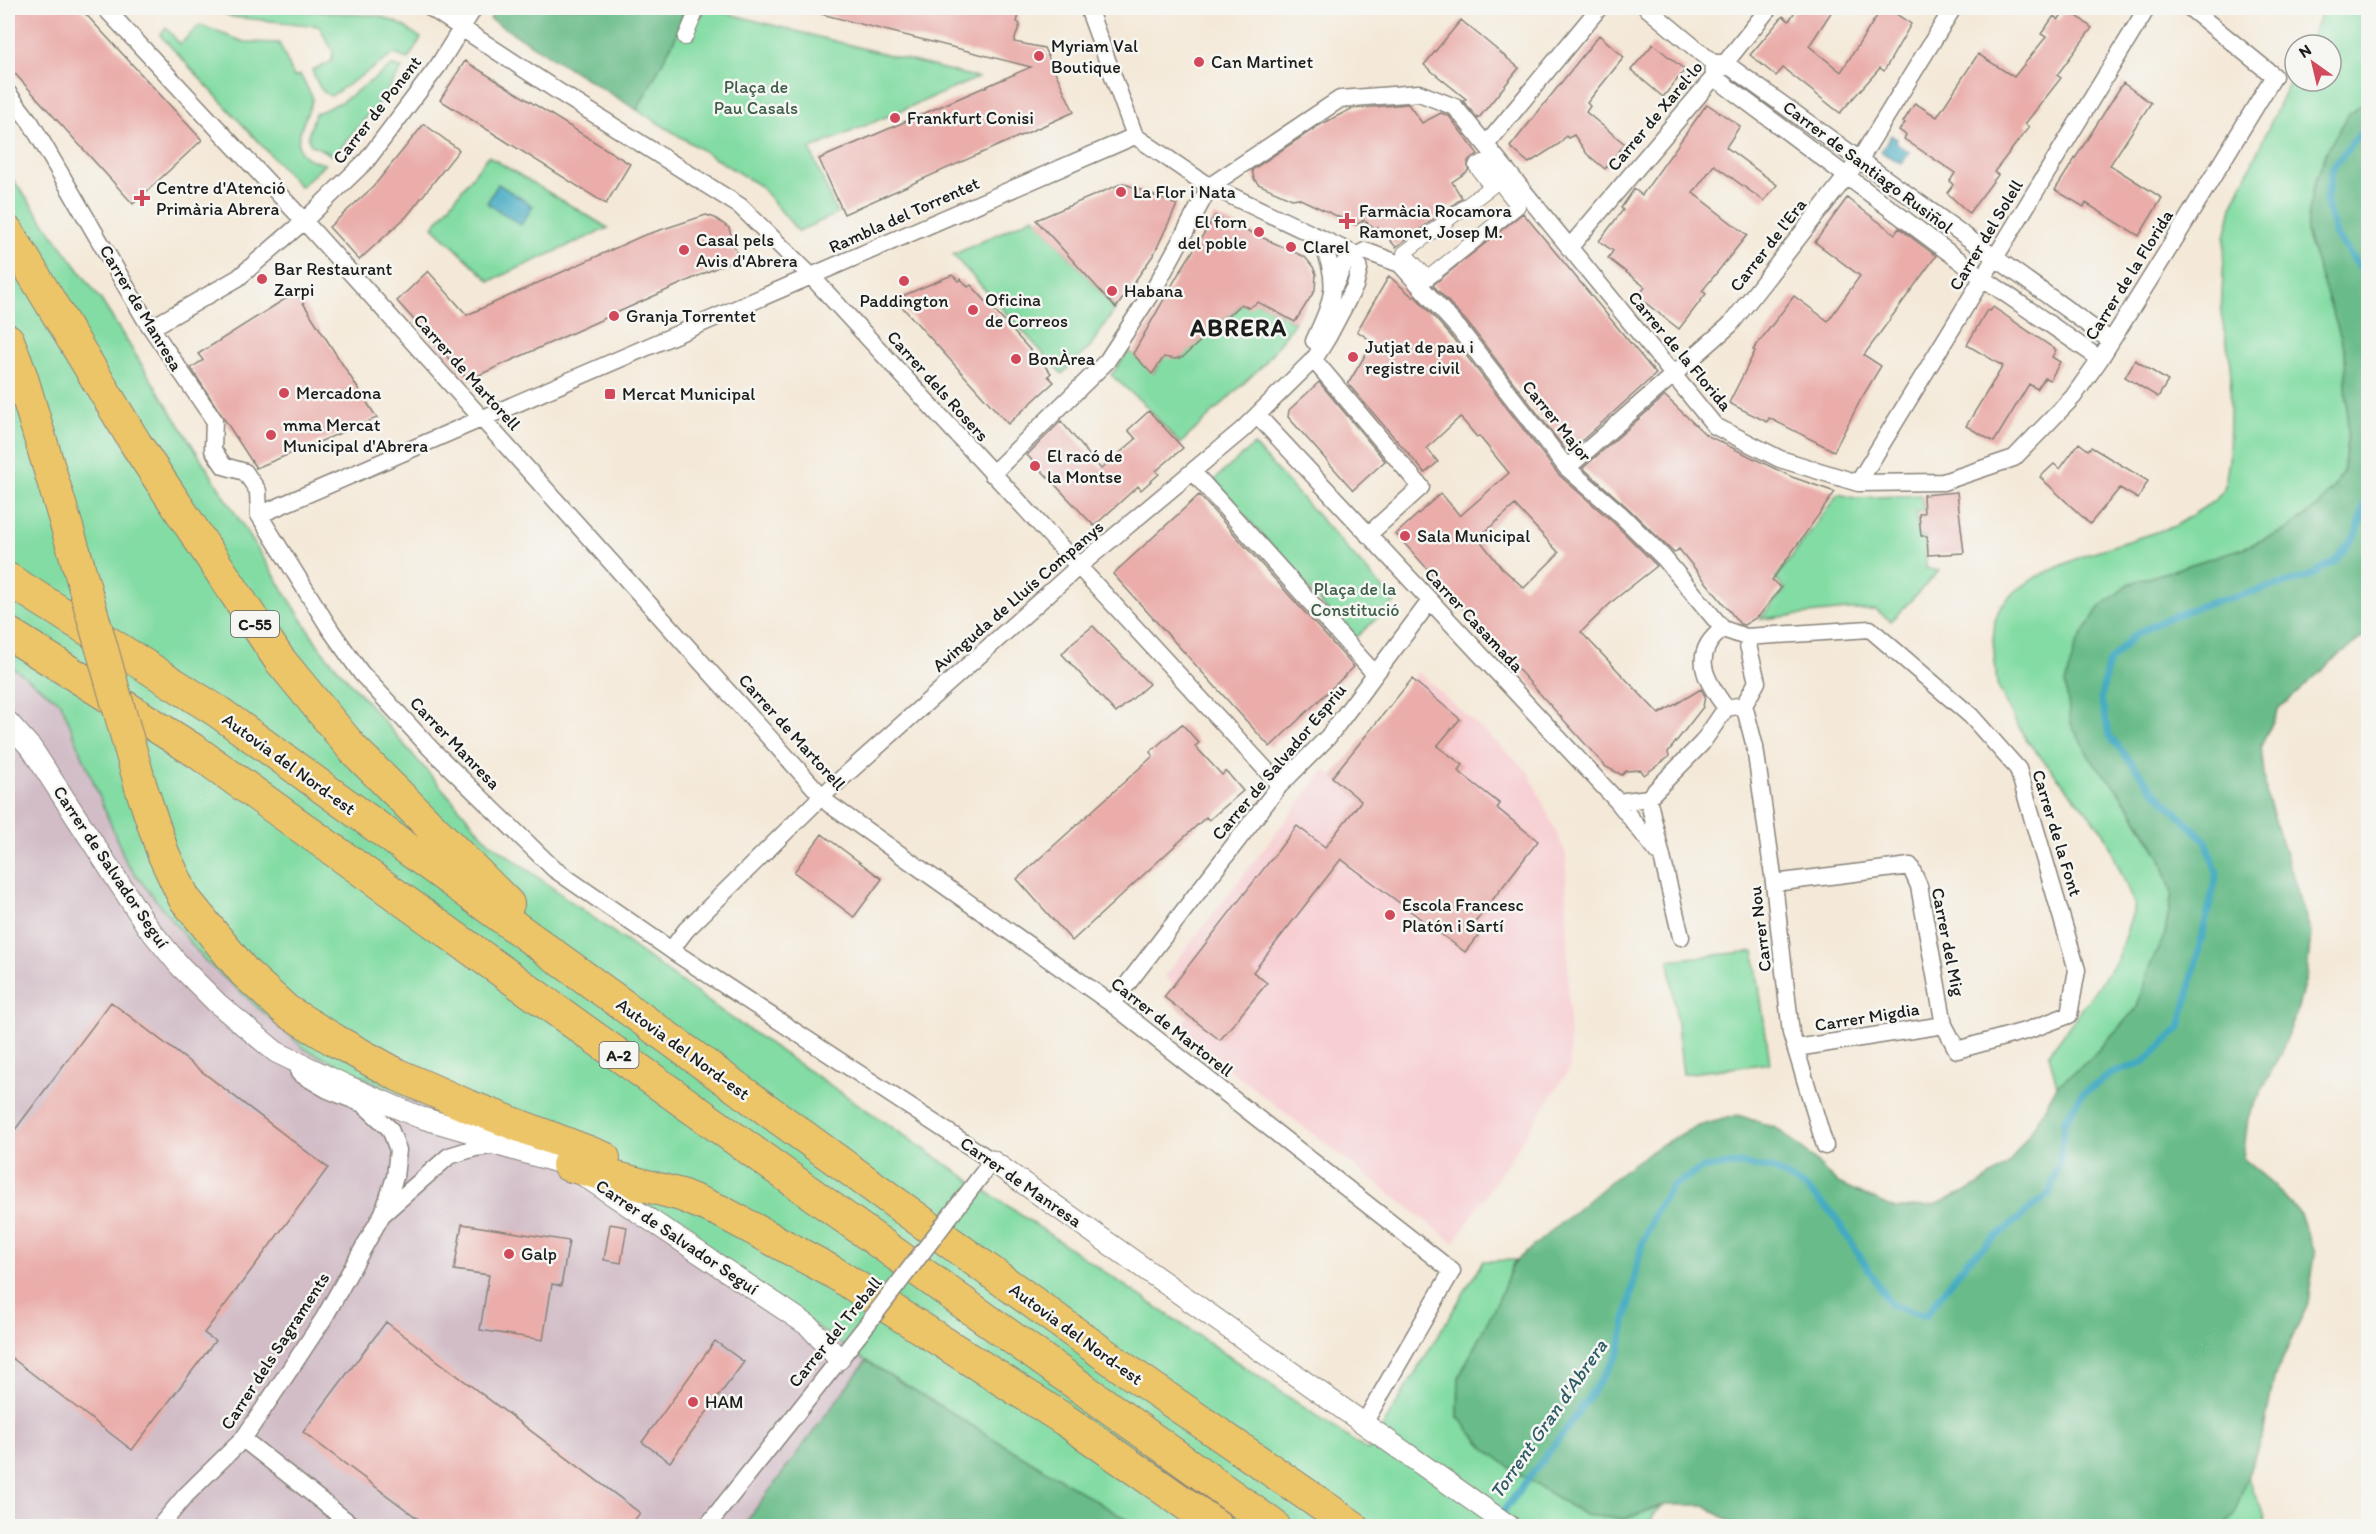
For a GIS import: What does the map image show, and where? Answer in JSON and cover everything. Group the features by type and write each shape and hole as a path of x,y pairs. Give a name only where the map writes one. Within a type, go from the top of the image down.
{"highway":[{"name":"C-55","path":"8,232 136,444 279,658 353,749 459,853 567,965"},
{"path":"8,340 22,378 78,564 141,787 163,853 184,898 245,973 287,1011 398,1075 468,1106 635,1170 681,1195 720,1211 833,1272 1065,1420 1217,1527"},
{"name":"Autovia del Nord-est","path":"8,579 220,713 1122,1367 1352,1527"},
{"name":"A-2","path":"8,633 197,752 1274,1527"},
{"path":"568,1165 681,1195"}],"street":[{"name":"Carrer de Martorell","path":"105,8 304,221 829,804 1112,1004 1452,1270 1363,1425"},
{"name":"Carrer dels Rosers","path":"431,8 740,206 812,277 1280,785"},
{"name":"Carrer de Ponent","path":"151,328 238,278 304,221 368,160 438,66 474,8"},
{"path":"685,38 698,8"},
{"path":"1078,8 1097,31"},
{"path":"1088,8 1135,136"},
{"path":"1486,145 1599,8"},
{"name":"Carrer de Santiago Rusiñol","path":"1647,8 1847,176 1983,278 2100,359"},
{"name":"Carrer de Xarel·lo","path":"1569,248 1717,67 1769,8"},
{"name":"Carrer de l'Era","path":"1567,468 1730,326 1860,159 1953,8"},
{"name":"Carrer del Solell","path":"1858,483 2147,8"},
{"name":"Carrer de la Florida","path":"1210,186 1340,99 1419,93 1455,107 1715,426 1780,459 1858,483 1943,482 2014,458 2073,397 2100,359 2274,75 2190,8"},
{"name":"Carrer de Santiago Rusiñol","path":"1717,67 1860,159 2111,341"},
{"name":"Carrer de Manresa","path":"8,93 31,123 151,328 214,420 213,450 224,466 245,472 258,490 259,516"},
{"name":"Rambla del Torrentet","path":"259,516 1135,136"},
{"name":"Carrer Major","path":"1135,136 1210,186 1356,255 1365,251 1400,264 1459,329 1567,468 1620,514 1664,558 1723,629"},
{"path":"1483,162 1518,206 1428,278 1404,253 1491,187 1476,166 1483,162"},
{"path":"992,474 1107,361 1157,284 1210,186"},
{"path":"1319,237 1329,258 1335,285"},
{"path":"1287,385 1310,349 1326,317 1335,285 1345,262 1356,255"},
{"name":"Avinguda de Lluís Companys","path":"672,950 686,930 822,796 1078,567 1193,472 1257,415 1313,359 1328,337 1354,286 1359,270 1356,255"},
{"path":"1313,359 1421,487 1368,535"},
{"name":"Carrer Casamada","path":"1257,415 1618,802 1662,858"},
{"path":"1193,472 1375,674"},
{"name":"Carrer Manresa","path":"259,516 330,629 361,673 431,749 554,868 672,950"},
{"name":"Carrer de Salvador Espriu","path":"1112,1004 1280,785 1328,737 1430,601"},
{"path":"1618,802 1648,798 1702,743 1726,708 1744,705 1757,682 1746,637 1723,629 1709,639 1703,659 1708,684 1726,708"},
{"name":"Carrer de la Font","path":"1746,637 1870,630 1971,716 2018,769 2077,970 2069,1015 2029,1030 1957,1050 1944,1025"},
{"name":"Carrer Nou","path":"1744,705 1755,747 1774,883 1791,1033 1826,1146"},
{"name":"Carrer de Salvador Seguí","path":"8,722 39,759 147,926 180,966 217,1003 300,1074 328,1090 363,1104 390,1129 398,1150 395,1177 383,1213"},
{"path":"1648,798 1681,937"},
{"name":"Carrer del Mig","path":"1774,883 1910,866 1919,886 1944,1025"},
{"name":"Carrer de Manresa","path":"672,950 1509,1527"},
{"name":"Carrer Migdia","path":"1796,1048 1944,1025"},
{"name":"Carrer de Salvador Seguí","path":"276,1052 419,1117 477,1134 498,1145 568,1165 809,1326 839,1359"},
{"name":"Carrer de Salvador Seguí","path":"383,1213 449,1155 498,1145"},
{"name":"Carrer del Treball","path":"707,1527 988,1167"},
{"name":"Carrer dels Sagraments","path":"160,1527 186,1495 243,1439 324,1318 383,1213"},
{"path":"243,1439 354,1527"}],"shaded area":[{"path":"8,664 61,703 127,864 205,961 305,1049 418,1103 554,1150 607,1181 866,1361 743,1526 8,1526"},
{"name":"Escola Francesc Platón i Sartí","path":"1418,672 1528,771 1566,854 1570,1068 1454,1243 1177,1029 1188,1016 1164,997 1173,985 1164,977 1325,770 1333,777"}],"green space":[{"path":"211,8 267,8 380,16 400,24 421,38 408,59 394,54 331,96 321,89 312,70 331,62 333,52 319,26 233,17"},
{"path":"497,8 685,8 676,36 637,110 490,19"},
{"name":"Plaça de Pau Casals","path":"685,8 706,8 978,78 810,149 837,214 798,231 760,186 637,110 676,36"},
{"path":"2324,8 2368,8 2368,99 2349,114 2306,232 2345,350 2348,433 2343,473 2320,505 2286,530 2246,547 2129,584 2117,789 2160,856 2172,893 2165,935 2148,970 2137,1008 2088,1061 2057,1086 2049,1054 2116,962 2135,906 2104,832 2027,741 2006,704 1997,684 1993,641 1995,621 2000,607 2013,593 2036,577 2087,554 2175,526 2214,501 2224,489 2229,461 2231,364 2221,314 2225,237 2232,207 2284,93 2343,93 2343,33 2313,33"},
{"path":"200,25 244,42 279,43 294,77 300,75 313,98 301,129 299,145 306,157 325,164 300,187 160,35 166,28 180,44"},
{"path":"392,66 402,68 384,96 334,156 310,144 308,136 315,114 341,102"},
{"path":"2368,99 2368,633 2340,654 2279,709 2261,746 2266,792 2311,933 2307,974 2297,1011 2283,1048 2248,1118 2243,1159 2273,1184 2300,1214 2315,1253 2308,1303 2274,1378 2264,1430 2234,1514 2224,1526 1737,1526 1704,1505 1664,1505 1624,1519 1585,1515 1517,1473 1485,1448 1458,1417 1459,1377 1498,1301 1513,1264 1517,1260 1624,1170 1659,1146 1695,1127 1738,1115 1776,1128 1808,1154 1836,1182 1895,1209 1934,1205 1972,1189 2007,1166 2033,1128 2057,1086 2088,1061 2137,1008 2148,970 2165,934 2172,893 2160,856 2140,822 2117,789 2090,758 2071,724 2065,683 2076,646 2098,609 2129,584 2246,547 2286,530 2320,505 2343,473 2348,433 2345,350 2306,232 2312,191 2327,150 2349,114"},
{"path":"488,156 608,228 490,281 433,227"},
{"path":"8,173 101,300 320,648 488,841 724,1013 1368,1451 1483,1261 1517,1260 1513,1264 1498,1301 1459,1377 1458,1417 1485,1448 1517,1473 1585,1515 1625,1519 1664,1505 1654,1514 1649,1526 1137,1526 866,1361 607,1181 554,1150 418,1103 305,1049 205,961 127,864 61,703 8,664"},
{"path":"1034,217 1116,308 1089,348 1062,374 953,255"},
{"path":"1255,300 1295,322 1264,364 1180,444 1144,404 1111,375 1129,351 1153,373 1166,354 1172,358 1181,358 1242,304 1249,307"},
{"name":"Plaça de la Constitució","path":"1254,445 1395,602 1353,640 1214,480"},
{"path":"1838,494 1855,498 1921,495 1924,511 1916,512 1919,536 1925,536 1926,568 1939,571 1891,621 1876,610 1847,610 1760,619 1785,589 1775,579"},
{"path":"1754,951 1770,1063 1683,1074 1669,960"},
{"path":"866,1361 1137,1526 743,1526"},
{"path":"2247,1476 2267,1526 2224,1526 2234,1514"}],"water":[{"path":"1891,135 1897,139 1896,143 1909,152 1902,164 1881,152"},
{"path":"498,184 533,206 521,225 487,203"}],"building":[{"path":"8,8 80,8 202,140 133,204 8,66"},
{"path":"822,8 1009,8 1019,14 1017,22 1020,24 1014,42 1044,48 1074,112 844,214 819,159 1031,67 821,14"},
{"path":"1797,8 1834,8 1809,46 1841,72 1882,8 1887,8 1911,24 1884,71 1880,68 1840,113 1783,68 1776,76 1750,55 1783,16 1789,21"},
{"path":"2067,8 2092,28 2057,75 2061,78 2025,124 2029,127 1994,172 1998,175 1969,213 1947,193 1953,185 1950,181 1955,173 1904,139 1906,135 1899,130 1915,103 1937,117 1978,54 2014,77 2046,37 2041,34 2054,16 2058,20"},
{"path":"1461,20 1519,68 1478,119 1463,101 1466,99 1424,65"},
{"path":"1599,35 1624,57 1587,103 1590,106 1586,112 1625,144 1605,169 1587,154 1574,135 1568,138 1566,136 1559,144 1529,163 1510,147"},
{"path":"1653,44 1685,70 1663,97 1631,70"},
{"path":"465,61 630,164 606,204 440,100"},
{"path":"2123,83 2151,103 2110,165 2162,198 2139,236 2086,203 2084,207 2055,190"},
{"path":"1408,104 1422,123 1441,113 1449,116 1478,154 1468,161 1468,171 1452,182 1462,198 1396,247 1378,227 1375,229 1364,220 1356,225 1298,198 1292,199 1258,184 1254,179 1252,170 1318,126 1351,109"},
{"path":"1707,104 1740,126 1726,147 1777,185 1764,201 1714,165 1693,193 1747,235 1702,291 1706,294 1679,329 1638,297 1645,287 1608,258 1613,251 1599,241 1623,210 1621,208 1634,189 1642,195"},
{"path":"424,124 459,150 407,216 359,260 329,227 373,187"},
{"path":"1123,183 1177,205 1154,254 1116,308 1036,220"},
{"path":"1847,198 1895,234 1899,228 1936,256 1864,355 1881,366 1834,451 1769,418 1767,422 1729,403 1755,351 1753,350 1794,296 1828,321 1860,276 1815,242"},
{"path":"1523,213 1656,374 1568,453 1467,322 1433,285"},
{"path":"706,215 715,218 729,228 738,258 468,380 397,301 428,271 467,315 642,236"},
{"path":"1215,216 1305,257 1316,274 1315,290 1295,322 1258,302 1249,308 1241,304 1183,357 1175,359 1164,357 1152,374 1133,354 1179,273"},
{"path":"952,275 959,281 961,279 968,287 971,285 1051,373 1048,376 1054,382 1008,424 895,299"},
{"path":"1389,276 1413,297 1415,296 1451,336 1559,475 1613,522 1657,566 1614,600 1581,632 1659,714 1701,689 1705,696 1703,707 1668,752 1669,757 1644,775 1641,770 1626,771 1622,775 1606,767 1396,534 1441,493 1460,516 1509,473 1460,417 1427,448 1438,462 1425,473 1348,384 1373,342 1357,331","holes":["1515,505 1559,553 1524,588 1501,567 1478,538"]},
{"name":"Mercadona","path":"296,292 377,418 256,468 191,368 203,360 198,354"},
{"path":"1993,307 2056,350 2052,357 2060,362 2050,380 2045,378 2037,389 2029,384 1994,442 1966,426 2003,366 1967,345 1987,310 1990,311"},
{"path":"2135,360 2168,381 2158,397 2125,377"},
{"path":"1319,382 1385,461 1353,490 1288,417 1289,410"},
{"path":"1665,396 1706,435 1792,477 1835,492 1772,580 1781,588 1759,616 1744,625 1740,624 1679,549 1674,553 1583,468"},
{"path":"1149,411 1183,448 1156,471 1159,474 1141,490 1138,486 1094,526 1027,455 1061,421 1101,469 1136,439 1128,430"},
{"path":"2079,443 2088,450 2091,447 2148,481 2138,499 2120,488 2090,524 2040,477 2054,464 2060,469"},
{"path":"1957,492 1964,553 1928,555 1927,536 1921,536 1919,514 1924,513 1923,495"},
{"path":"1199,495 1354,667 1270,747 1113,574"},
{"path":"1093,626 1149,684 1116,713 1062,654"},
{"path":"1412,679 1460,719 1437,746 1463,765 1458,771 1500,804 1497,808 1538,841 1473,925 1481,932 1465,952 1341,859 1253,972 1267,983 1220,1040 1164,997 1297,826 1325,847 1361,801 1332,777"},
{"path":"1182,724 1199,743 1195,746 1222,775 1226,771 1243,791 1209,820 1206,817 1072,941 1017,879 1153,756 1150,752"},
{"path":"822,834 882,879 854,917 794,872"},
{"path":"111,1002 328,1168 204,1333 215,1341 132,1450 8,1355 8,1139"},
{"path":"462,1224 569,1241 561,1286 552,1284 543,1340 480,1330 489,1275 454,1270"},
{"path":"610,1224 627,1227 621,1263 604,1260"},
{"path":"386,1322 640,1513 629,1527 429,1527 303,1432"},
{"name":"HAM","path":"715,1341 744,1362 670,1462 642,1442"}],"waterway":[{"name":"Torrent Gran d'Abrera","path":"2368,124 2333,167 2326,201 2336,236 2368,278"},
{"name":"Torrent Gran d'Abrera","path":"1499,1517 1568,1427 1619,1353 1641,1248 1654,1214 1672,1186 1703,1168 1739,1164 1773,1169 1805,1187 1833,1214 1891,1305 1925,1316 1968,1260 2050,1193 2061,1156 2064,1122 2082,1094 2111,1074 2144,1062 2180,1028 2217,874 2206,841 2155,792 2109,735 2101,698 2108,663 2133,636 2165,619 2200,606 2305,578 2335,561 2357,533 2368,491"}],"place":[{"name":"Myriam Val Boutique","path":"1039,56"},
{"name":"Can Martinet","path":"1199,62"},
{"name":"Frankfurt Conisi","path":"895,118"},
{"name":"La Flor i Nata","path":"1121,192"},
{"name":"Centre d'Atenció Primària Abrera","path":"142,198"},
{"name":"Farmàcia Rocamora Ramonet, Josep M.","path":"1347,221"},
{"name":"El forn del poble","path":"1259,232"},
{"name":"Clarel","path":"1291,247"},
{"name":"Casal pels Avis d'Abrera","path":"684,250"},
{"name":"Bar Restaurant Zarpi","path":"262,279"},
{"name":"Paddington","path":"904,281"},
{"name":"Habana","path":"1112,291"},
{"name":"Oficina de Correos","path":"973,310"},
{"name":"Granja Torrentet","path":"614,316"},
{"name":"Jutjat de pau i registre civil","path":"1353,357"},
{"name":"BonÀrea","path":"1016,359"},
{"name":"Mercadona","path":"284,393"},
{"name":"Mercat Municipal","path":"610,394"},
{"name":"mma Mercat Municipal d'Abrera","path":"271,435"},
{"name":"El racó de la Montse","path":"1035,466"},
{"name":"Sala Municipal","path":"1405,536"},
{"name":"Escola Francesc Platón i Sartí","path":"1390,915"},
{"name":"Galp","path":"509,1254"},
{"name":"HAM","path":"693,1402"}],"district":[{"name":"ABRERA","path":"1239,327"}]}
